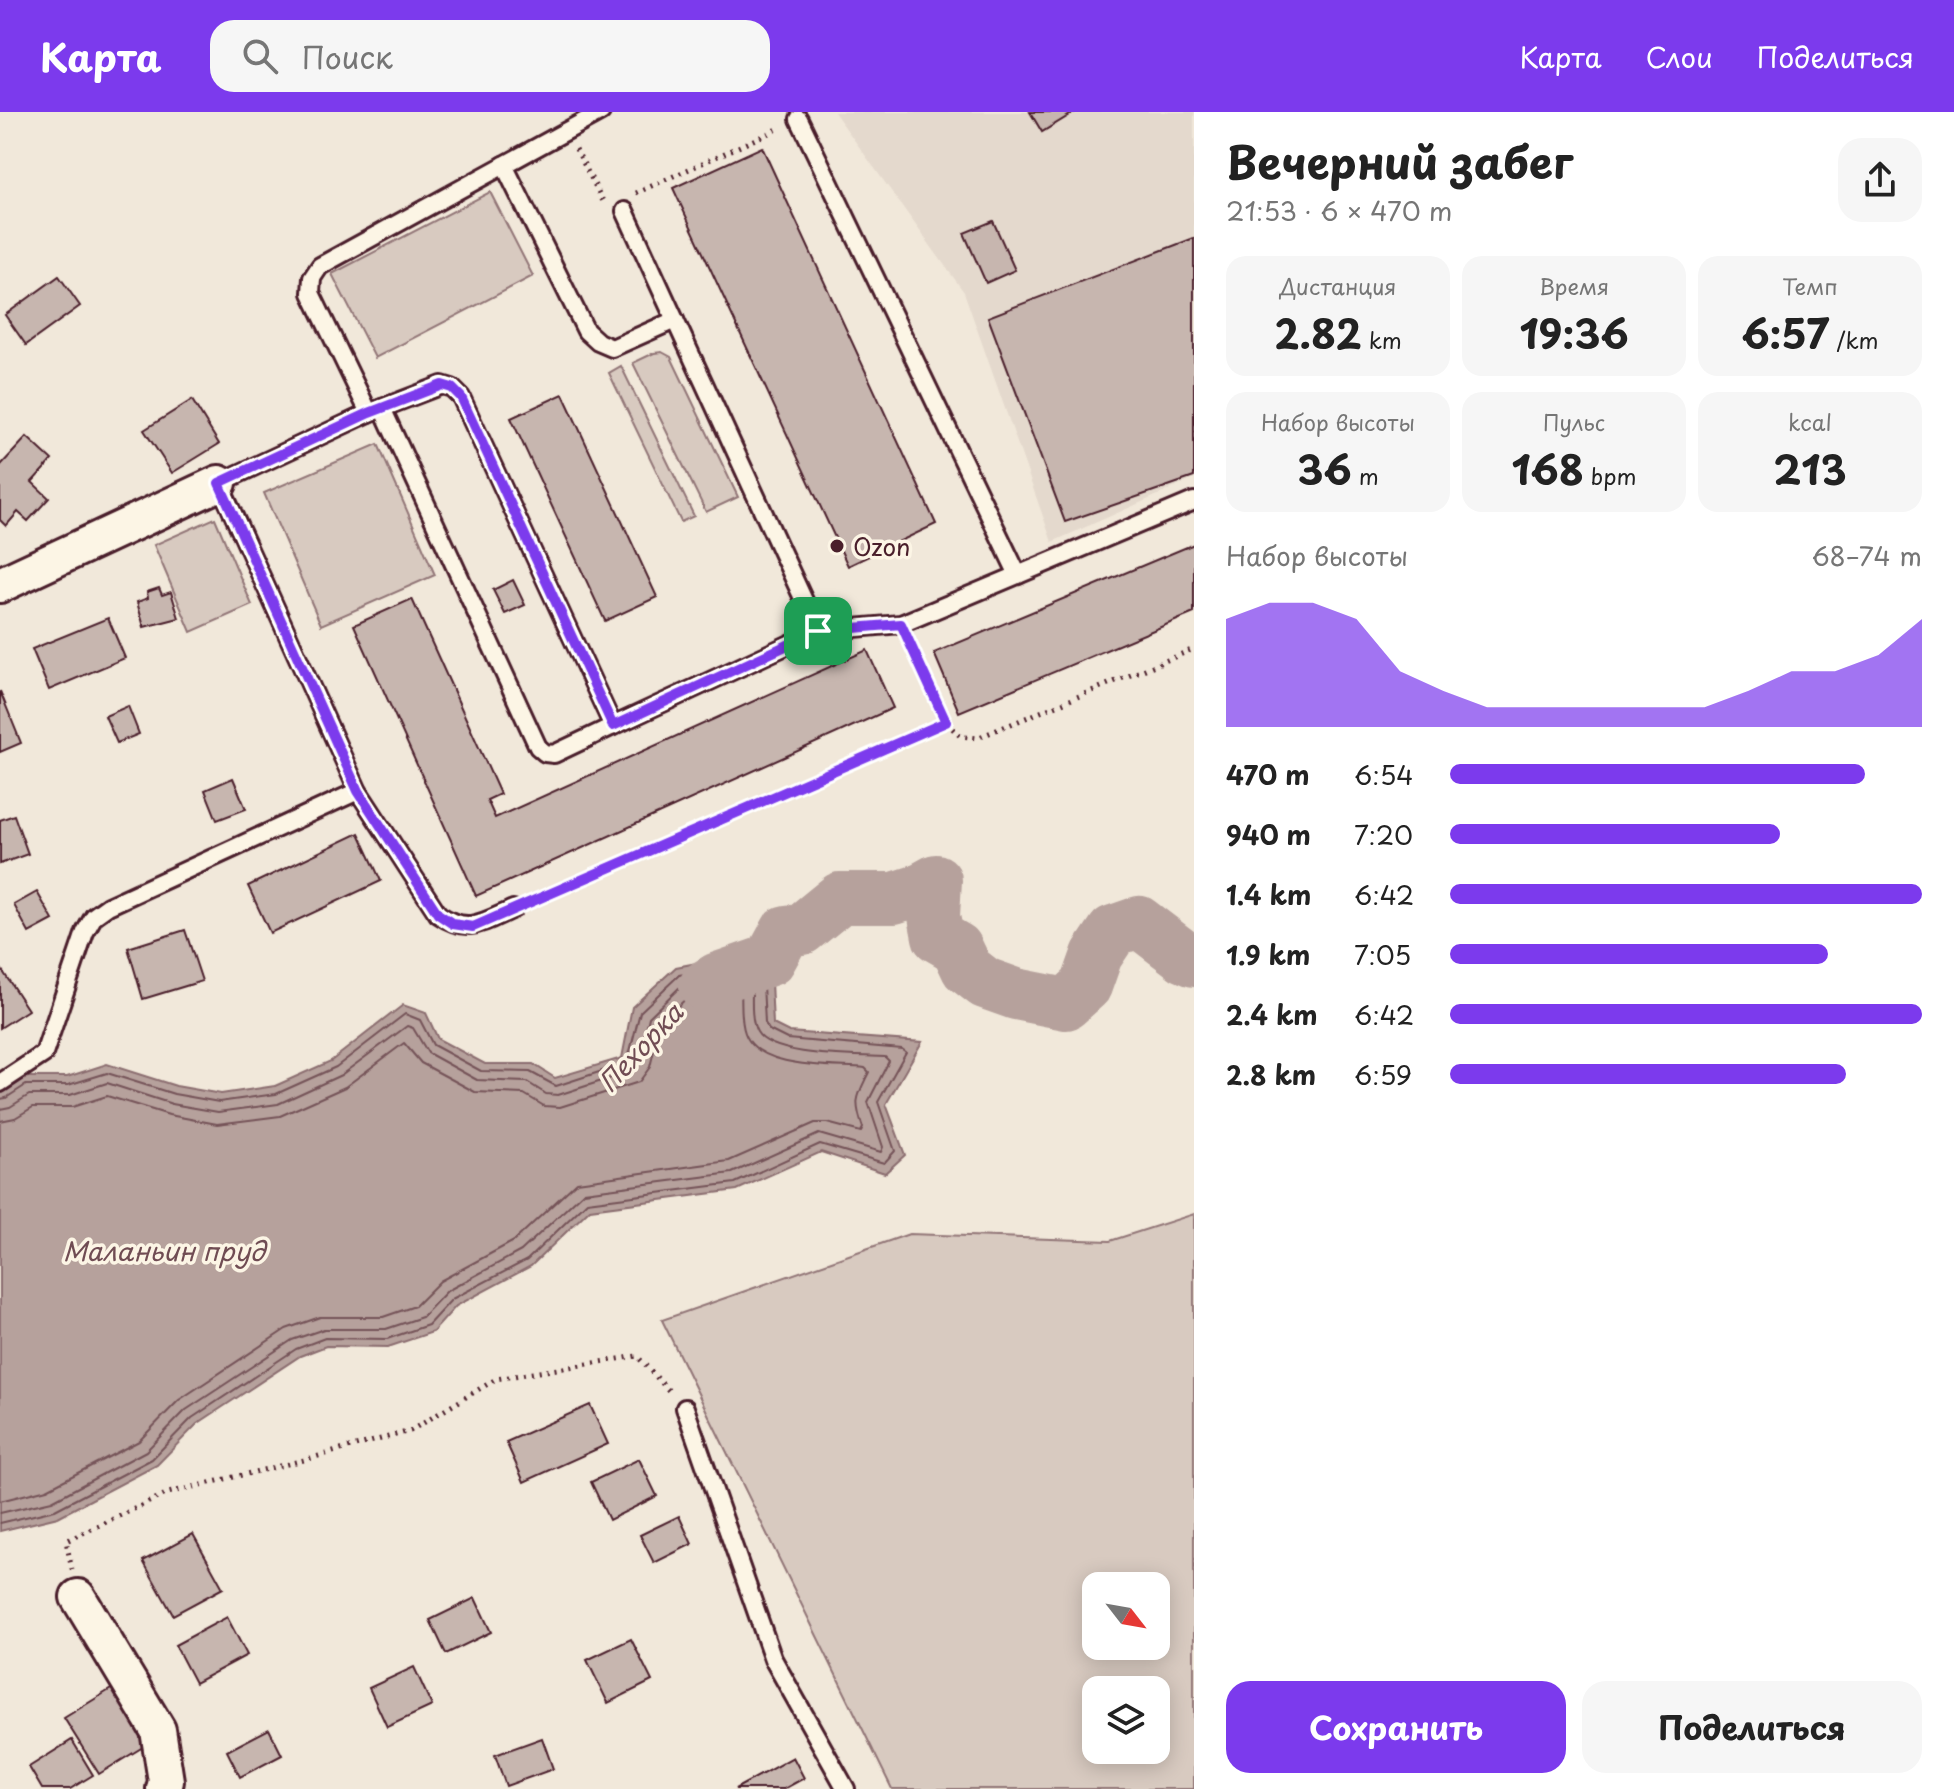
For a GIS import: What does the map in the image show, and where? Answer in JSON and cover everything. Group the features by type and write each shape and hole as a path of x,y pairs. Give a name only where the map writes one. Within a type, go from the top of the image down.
{"street":[{"path":"0,585 219,483"},
{"path":"78,1597 158,1730 166,1781 164,1789"}],"lane":[{"path":"601,112 320,266 312,278 311,293 376,410 538,747 545,753 554,754 818,631 901,624 1194,501"},
{"path":"799,119 1018,575"},
{"path":"504,165 586,331 598,342 612,348 675,320"},
{"path":"622,206 818,631"},
{"path":"513,909 473,927 453,924 438,914 358,791 219,483 376,410 442,385 452,388 461,397 613,726"},
{"path":"0,1083 44,1054 85,932 94,916 108,906 358,791"},
{"path":"685,1408 773,1659 846,1789"}],"path":[{"path":"633,194 799,119"},
{"path":"567,131 606,207"},
{"path":"606,207 622,206"},
{"path":"606,207 622,206"},
{"path":"901,624 946,722 960,736 977,738 1194,649"},
{"path":"513,909 946,722"},
{"path":"78,1597 66,1541 168,1493 410,1431 496,1379 637,1356 685,1408"}],"shaded area":[{"path":"834,112 1194,112 1194,479 1052,542 964,292"},
{"path":"490,192 533,276 375,358 332,274"},
{"path":"662,352 671,357 738,497 706,512 633,363"},
{"path":"621,366 694,516 681,522 609,373"},
{"path":"378,444 435,575 321,625 264,493"},
{"path":"215,518 252,605 191,632 154,545"},
{"path":"1194,1214 1194,1789 892,1789 662,1320 909,1234 1110,1241"}],"water":[{"name":"Маланьин пруд","path":"759,951 770,960 773,1024 789,1032 922,1042 886,1104 905,1155 885,1173 821,1152 737,1190 590,1209 531,1266 456,1306 433,1332 388,1347 326,1346 300,1356 197,1424 157,1465 58,1517 0,1531 0,1092 23,1077 67,1077 107,1064 176,1086 221,1094 275,1086 331,1061 403,1005 426,1013 438,1039 485,1064 533,1064 555,1078 622,1058 632,1007 676,967"}],"building":[{"path":"1030,112 1075,112 1042,132"},
{"path":"762,147 936,524 848,566 673,188"},
{"path":"993,221 1015,270 986,283 964,233"},
{"path":"1194,238 1194,477 1065,522 988,317"},
{"path":"59,276 80,306 26,345 5,315"},
{"path":"563,394 657,597 605,621 511,418"},
{"path":"192,400 219,444 172,473 144,430"},
{"path":"27,437 52,460 32,482 49,498 28,521 18,512 6,526 0,520 0,466"},
{"path":"1194,544 1194,613 959,712 934,653"},
{"path":"513,580 525,605 505,614 493,590"},
{"path":"159,588 162,595 171,592 179,618 144,627 137,602 148,598 147,592"},
{"path":"412,599 500,794 487,800 495,818 867,650 893,708 476,896 354,625"},
{"path":"108,618 125,658 49,690 32,649"},
{"path":"0,691 21,743 0,752"},
{"path":"128,706 139,734 117,743 105,716"},
{"path":"233,778 246,809 217,820 205,790"},
{"path":"14,815 28,854 0,864 0,820"},
{"path":"359,833 381,881 270,933 248,886"},
{"path":"37,892 53,920 29,933 14,905"},
{"path":"185,930 202,981 143,999 128,948"},
{"path":"0,967 28,1010 0,1028"},
{"path":"590,1405 608,1444 524,1482 506,1442"},
{"path":"639,1459 657,1496 609,1520 591,1482"},
{"path":"679,1516 692,1544 654,1563 640,1535"},
{"path":"193,1534 223,1588 173,1615 143,1561"},
{"path":"475,1598 491,1632 446,1654 430,1620"},
{"path":"227,1617 247,1655 195,1683 175,1645"},
{"path":"631,1639 652,1681 608,1703 587,1660"},
{"path":"414,1667 432,1706 387,1727 369,1688"},
{"path":"116,1686 151,1742 99,1774 64,1718"},
{"path":"269,1729 282,1755 240,1777 227,1751"},
{"path":"542,1738 553,1769 506,1786 495,1755"},
{"path":"72,1740 93,1775 70,1789 42,1789 29,1767"},
{"path":"793,1757 804,1778 784,1789 735,1789"}],"waterway":[{"name":"Пехорка","path":"705,986 718,978 770,960 786,931 802,929 840,898 894,898 936,880 934,916 938,937 957,948 967,969 985,983 1016,994 1066,1004 1086,986 1097,955 1113,931 1139,922 1194,961"}],"place":[{"name":"Ozon","path":"837,546"}],"route":[{"path":"442,385 452,388 461,397 613,726 818,631 901,624 946,722 473,927 453,924 438,914 358,791 219,483 369,413 442,385"}]}
